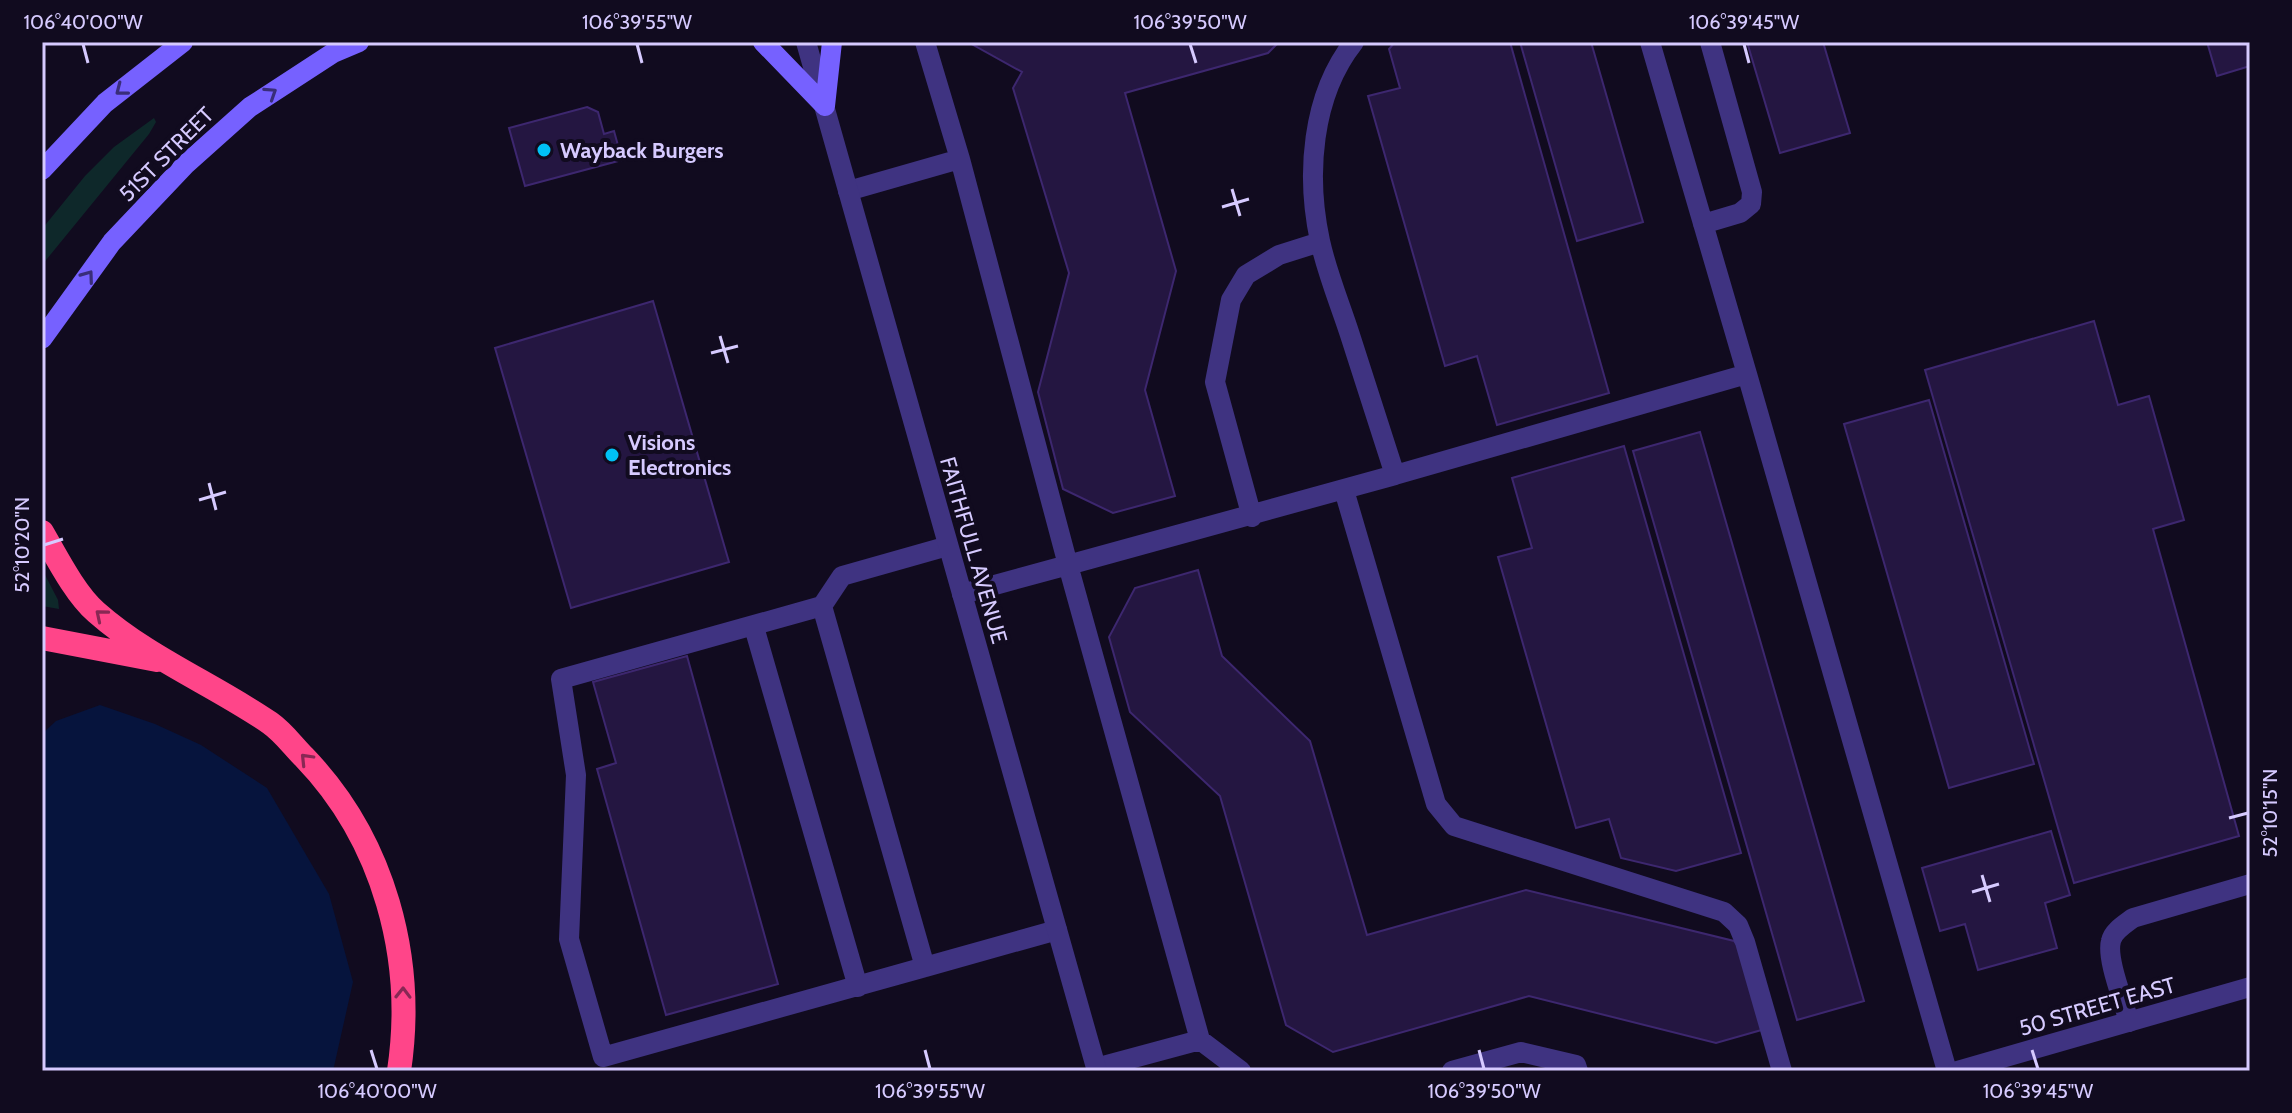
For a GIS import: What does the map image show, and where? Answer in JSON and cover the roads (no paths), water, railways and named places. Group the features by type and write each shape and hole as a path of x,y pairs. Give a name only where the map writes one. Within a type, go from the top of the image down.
{"highway":[{"path":"42,532 94,611 163,662 272,724 326,780 361,834 392,909 405,984 399,1071"},
{"path":"42,638 163,662"}],"main road":[{"path":"42,170 105,103 183,42"},
{"name":"51ST STREET","path":"42,339 112,242 185,165 250,107 333,53 359,42"},
{"path":"763,42 825,106"},
{"path":"825,106 832,42"}],"street":[{"name":"FAITHFULL AVENUE","path":"806,42 1096,1070"},
{"path":"925,42 960,159 1068,565 1200,1040 1241,1071"},
{"path":"1354,42 1340,59 1325,97 1314,145 1312,189 1320,242 1395,475"},
{"path":"1650,42 1947,1071"},
{"path":"1703,224 1740,213 1751,204 1752,192 1710,42"},
{"path":"848,191 960,159"},
{"path":"1252,517 1215,382 1231,300 1246,275 1279,255 1320,242"},
{"path":"962,594 1252,517 1747,374"},
{"path":"1344,490 1436,804 1454,826 1724,912 1738,925 1745,942 1782,1071"},
{"path":"948,546 842,576 822,606 561,679 576,775 569,939 573,954 603,1057 1057,930"},
{"path":"822,606 925,967"},
{"path":"754,627 858,987"},
{"path":"2129,1022 2111,959 2111,940 2119,928 2133,918 2250,884"},
{"name":"50 STREET EAST","path":"1957,1071 2250,987"},
{"path":"1096,1070 1200,1040"},
{"path":"1452,1071 1521,1052 1576,1065 1578,1071"}],"water":[{"path":"100,705 155,724 201,745 267,788 329,894 353,982 333,1071 42,1071 42,734 56,721"}],"place":[{"name":"Wayback Burgers","path":"544,150"},
{"name":"Visions Electronics","path":"612,455"}]}
